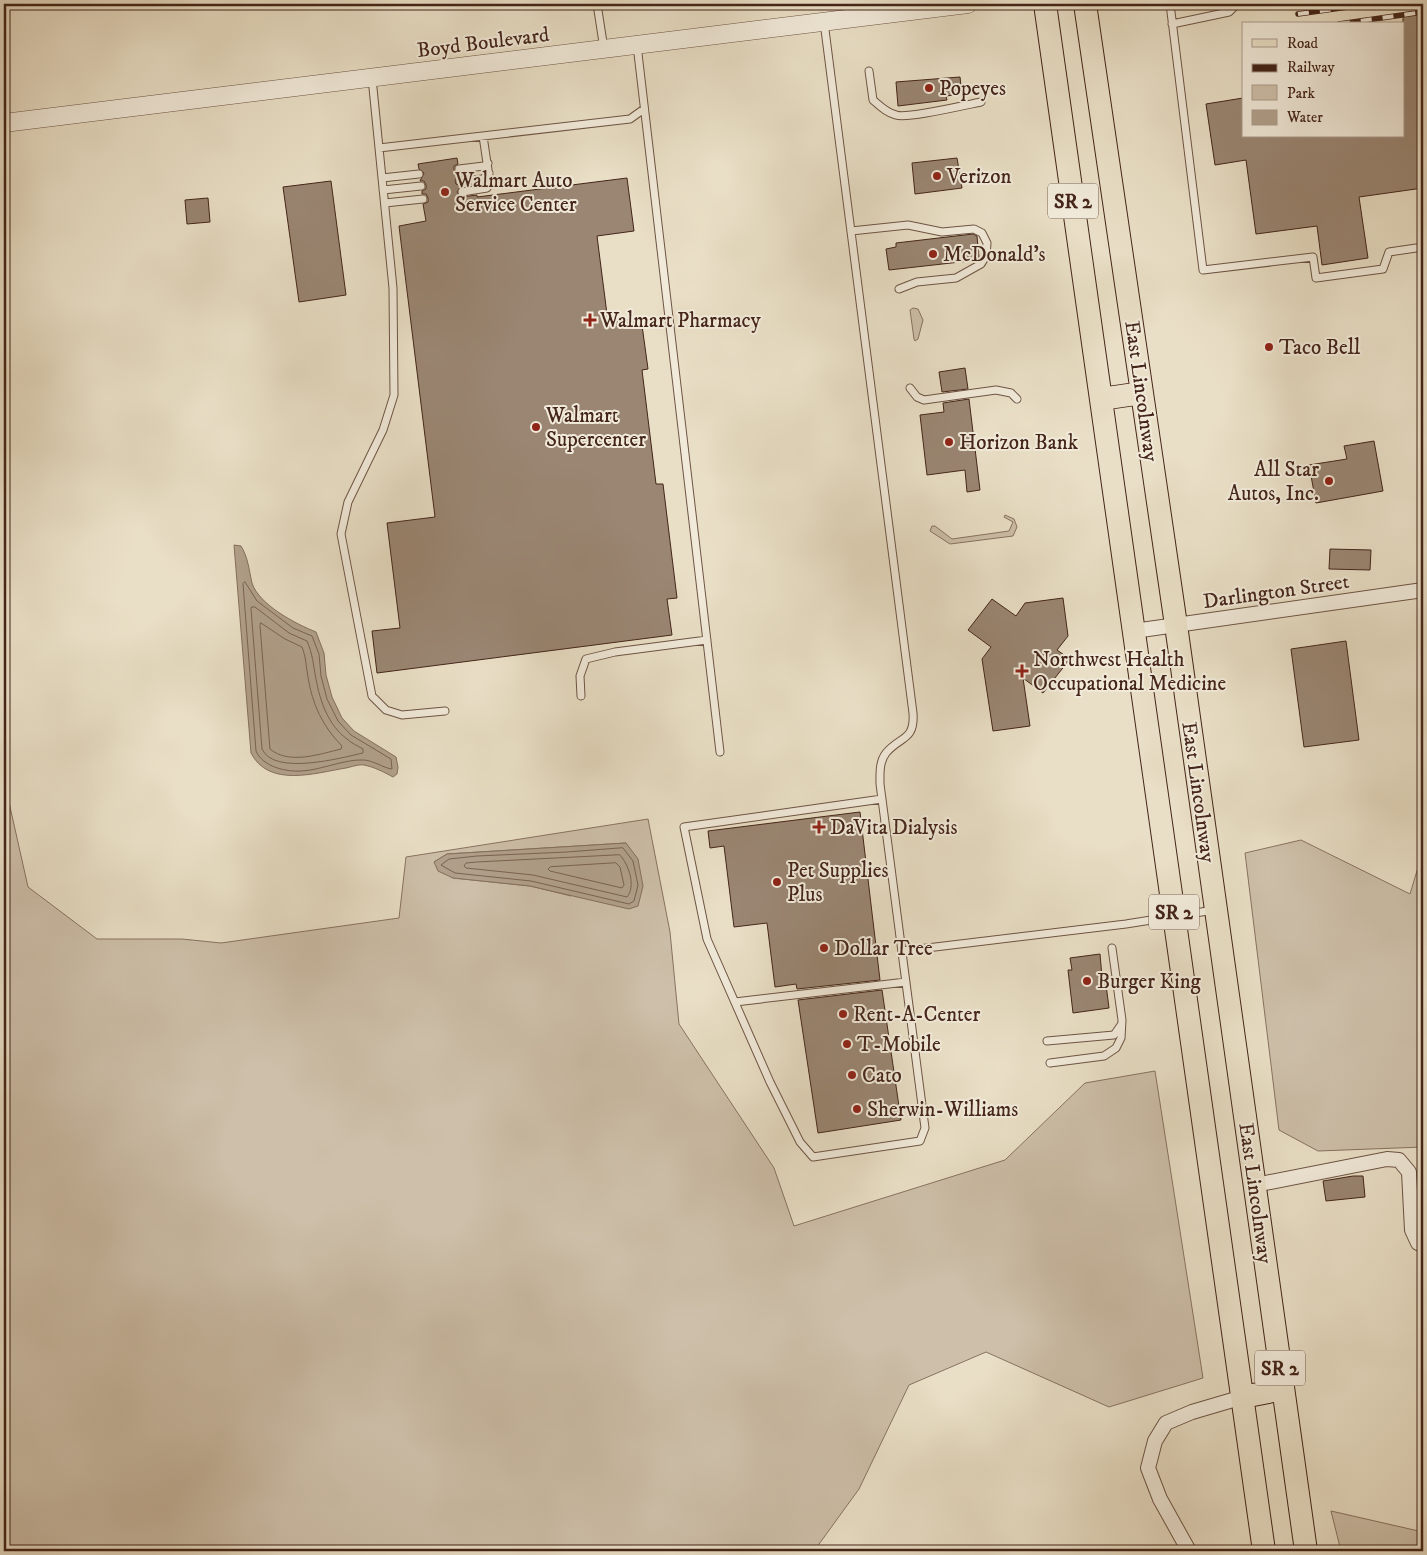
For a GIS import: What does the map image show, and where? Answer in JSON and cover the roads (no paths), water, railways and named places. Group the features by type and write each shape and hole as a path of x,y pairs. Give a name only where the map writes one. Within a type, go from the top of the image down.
{"main road":[{"name":"East Lincolnway","path":"1046,4 1264,1551"},
{"name":"East Lincolnway","path":"1085,4 1176,625 1306,1551"},
{"path":"1102,399 1142,393"},
{"path":"1243,1397 1283,1389"}],"street":[{"name":"Boyd Boulevard","path":"4,123 968,4"},
{"name":"Darlington Street","path":"1134,631 1423,594"},
{"path":"1254,1185 1387,1159 1399,1160 1409,1172 1412,1230 1418,1243 1423,1245"},
{"path":"1189,1551 1160,1499 1148,1468 1155,1441 1166,1423 1192,1412 1243,1397"}],"lane":[{"path":"597,4 604,49"},
{"path":"1170,4 1203,270 1313,257 1316,278 1383,269 1389,252 1423,247"},
{"path":"1172,24 1229,12 1237,4"},
{"path":"824,22 914,724 910,733 886,754 880,768 882,799 925,1128 920,1140 813,1156 800,1142 770,1082 707,938 684,827 882,799"},
{"path":"637,45 720,752"},
{"path":"869,71 873,100 883,109 897,116 921,114 980,102"},
{"path":"372,78 393,288 394,396 383,430 348,502 341,534 372,696 386,710 402,715 445,711"},
{"path":"379,148 630,119 644,109"},
{"path":"462,192 487,188 490,183 483,136"},
{"path":"459,169 484,166 488,163"},
{"path":"460,181 483,179 489,173"},
{"path":"382,178 419,174"},
{"path":"384,190 421,186"},
{"path":"384,203 423,199"},
{"path":"851,231 908,224 942,232 974,229 982,233 987,243 986,256 981,264 956,278 917,282 899,289"},
{"path":"910,388 917,397 924,400 996,390 1011,392 1017,399"},
{"path":"581,696 580,676 586,659 615,652 707,640"},
{"path":"902,951 1175,917 1216,910"},
{"path":"1050,1063 1104,1056 1116,1048 1121,1038 1122,1025 1112,948"},
{"path":"735,1002 906,982"},
{"path":"1047,1042 1114,1035 1122,1025"}],"water":[{"path":"234,545 241,546 248,564 252,583 262,599 279,613 316,632 324,653 326,675 332,697 342,718 354,731 396,757 397,774 393,777 375,768 362,765 307,775 281,774 269,771 259,764 251,753"},
{"path":"626,843 638,859 643,886 638,906 629,909 530,886 453,878 438,871 434,862 447,854"}],"railway":[{"path":"1298,14 1369,4"},
{"path":"1353,22 1423,12"}],"place":[{"name":"Popeyes","path":"929,88"},
{"name":"Verizon","path":"937,176"},
{"name":"Walmart Auto Service Center","path":"445,192"},
{"name":"McDonald's","path":"933,254"},
{"name":"Walmart Pharmacy","path":"590,320"},
{"name":"Taco Bell","path":"1269,347"},
{"name":"Walmart Supercenter","path":"536,427"},
{"name":"Horizon Bank","path":"949,442"},
{"name":"All Star Autos, Inc.","path":"1329,481"},
{"name":"Northwest Health Occupational Medicine","path":"1022,671"},
{"name":"DaVita Dialysis","path":"819,827"},
{"name":"Pet Supplies Plus","path":"777,882"},
{"name":"Dollar Tree","path":"824,948"},
{"name":"Burger King","path":"1087,981"},
{"name":"Rent-A-Center","path":"843,1014"},
{"name":"T-Mobile","path":"847,1044"},
{"name":"Cato","path":"852,1075"},
{"name":"Sherwin-Williams","path":"857,1109"}]}
